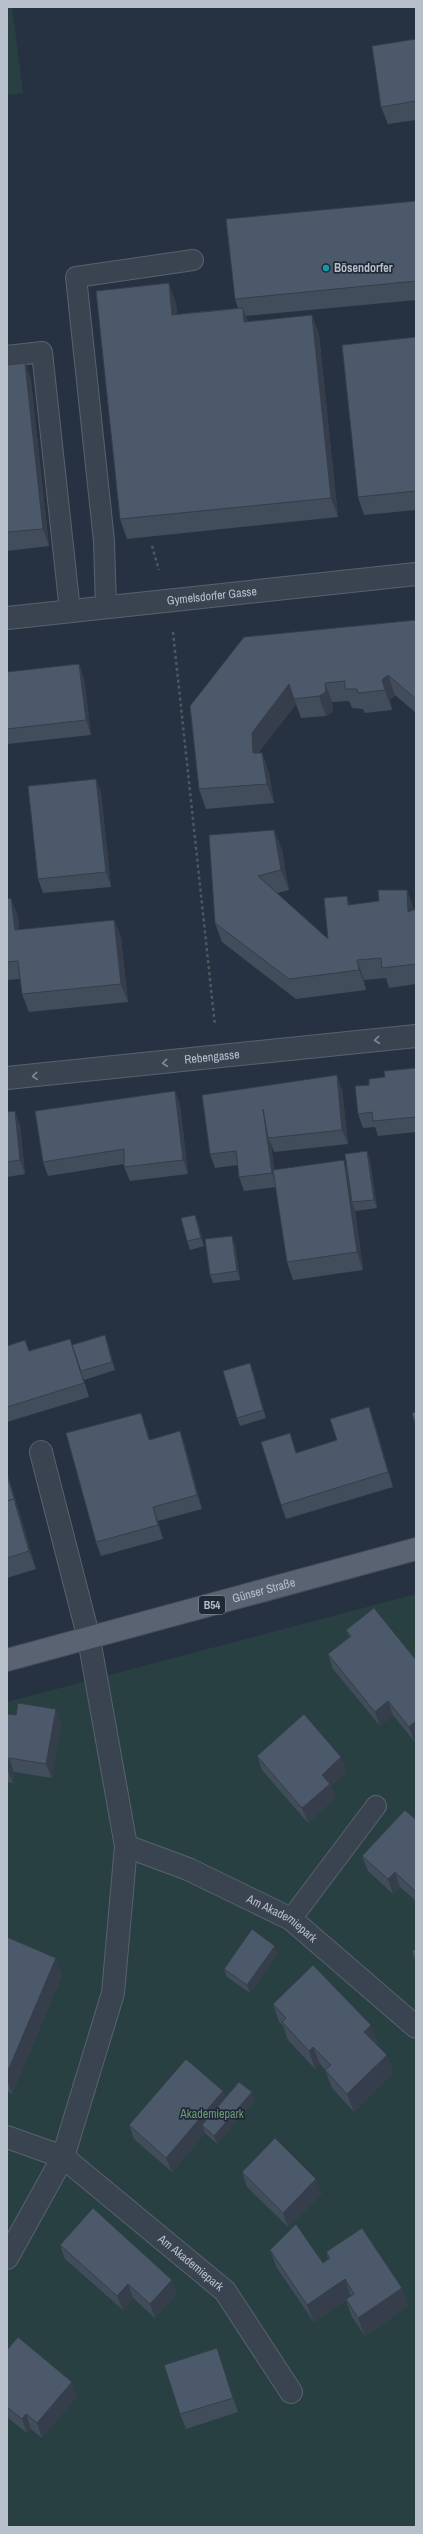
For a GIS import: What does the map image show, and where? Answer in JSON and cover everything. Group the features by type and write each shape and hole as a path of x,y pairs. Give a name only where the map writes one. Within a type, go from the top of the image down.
{"main road":[{"name":"Günser Straße","path":"7,1660 89,1639 416,1549"}],"street":[{"name":"Gymelsdorfer Gasse","path":"7,618 416,574"},
{"name":"Rebengasse","path":"7,1078 218,1058 416,1036"},
{"path":"7,2258 63,2158 113,1994 126,1846 89,1639 41,1452"},
{"name":"Am Akademiepark","path":"126,1846 188,1869 291,1919 416,2027"},
{"name":"Am Akademiepark","path":"7,2138 63,2158 225,2292 291,2392"}],"lane":[{"path":"106,607 104,541 76,277 193,260"},
{"path":"7,356 42,352 70,611"},
{"path":"291,1919 376,1806"}],"path":[{"path":"152,546 169,600 218,1058"}],"green space":[{"path":"7,7 12,7 23,93 7,95"},
{"name":"Akademiepark","path":"416,1594 416,2527 7,2527 7,1702"}],"building":[{"path":"416,39 416,101 381,107 372,46"},
{"name":"Bösendorfer","path":"416,201 416,281 235,299 226,219"},
{"path":"169,283 172,315 243,308 244,322 312,315 331,498 120,519 96,291"},
{"path":"416,337 416,491 358,497 342,345"},
{"path":"25,363 43,529 7,532 7,365"},
{"path":"416,620 416,699 388,675 382,680 385,690 358,693 357,689 345,689 345,681 325,683 326,692 319,696 294,699 289,684 252,733 253,753 262,753 267,784 199,789 190,706 244,637"},
{"path":"79,664 86,720 7,729 7,672"},
{"path":"96,779 106,872 38,879 28,786"},
{"path":"274,830 281,870 258,876 328,939 324,898 347,896 348,905 379,901 378,890 407,890 408,912 416,909 416,964 382,968 381,958 357,960 359,970 289,979 215,923 209,835"},
{"path":"11,898 15,930 114,920 121,984 22,994 18,961 7,962 7,899"},
{"path":"416,1068 416,1117 373,1121 372,1112 358,1114 355,1086 369,1085 369,1079 385,1077 384,1071"},
{"path":"337,1075 342,1130 268,1138 263,1109 272,1173 239,1177 236,1151 210,1154 202,1095"},
{"path":"175,1091 183,1160 124,1167 124,1149 43,1162 35,1111"},
{"path":"15,1111 20,1160 7,1162 7,1112"},
{"path":"367,1151 374,1200 352,1202 345,1154"},
{"path":"344,1160 357,1252 287,1262 273,1170"},
{"path":"195,1215 201,1238 187,1241 181,1218"},
{"path":"232,1236 237,1271 210,1275 205,1239"},
{"path":"105,1335 112,1362 81,1371 72,1345"},
{"path":"70,1339 84,1383 7,1407 7,1346 25,1340 29,1351"},
{"path":"250,1363 263,1410 237,1418 223,1371"},
{"path":"369,1407 388,1472 281,1505 261,1442 290,1433 296,1453 337,1440 330,1419"},
{"path":"416,1412 416,1425 412,1413"},
{"path":"141,1413 149,1440 180,1431 197,1495 153,1507 158,1525 96,1542 66,1433"},
{"path":"7,1475 15,1502 14,1499 7,1501"},
{"path":"14,1499 29,1551 7,1558 7,1501"},
{"path":"374,1608 416,1660 416,1721 409,1727 388,1701 375,1712 328,1654 351,1636 346,1630"},
{"path":"18,1703 56,1709 46,1764 9,1758 7,1769 7,1714 16,1715"},
{"path":"304,1714 341,1757 322,1775 330,1784 302,1808 257,1756"},
{"path":"405,1810 416,1820 416,1892 395,1872 388,1879 362,1856"},
{"path":"252,1929 275,1946 247,1985 224,1969"},
{"path":"7,1937 56,1958 7,2073"},
{"path":"416,1948 416,1955 412,1952"},
{"path":"313,1965 371,2025 364,2032 387,2055 347,2094 325,2070 331,2065 313,2047 309,2051 282,2022 286,2018 273,2004"},
{"path":"186,2059 223,2091 166,2158 129,2125"},
{"path":"239,2082 252,2092 214,2136 202,2125"},
{"path":"275,2138 316,2179 283,2213 242,2172"},
{"path":"93,2208 172,2280 150,2304 128,2284 117,2296 60,2245"},
{"path":"296,2224 323,2263 330,2258 326,2252 362,2228 402,2288 358,2318 346,2299 354,2294 345,2279 307,2305 270,2250"},
{"path":"18,2337 72,2382 37,2423 26,2414 22,2419 7,2407 7,2350"},
{"path":"217,2348 233,2398 180,2414 164,2365"}],"place":[{"name":"Bösendorfer","path":"326,268"}]}
